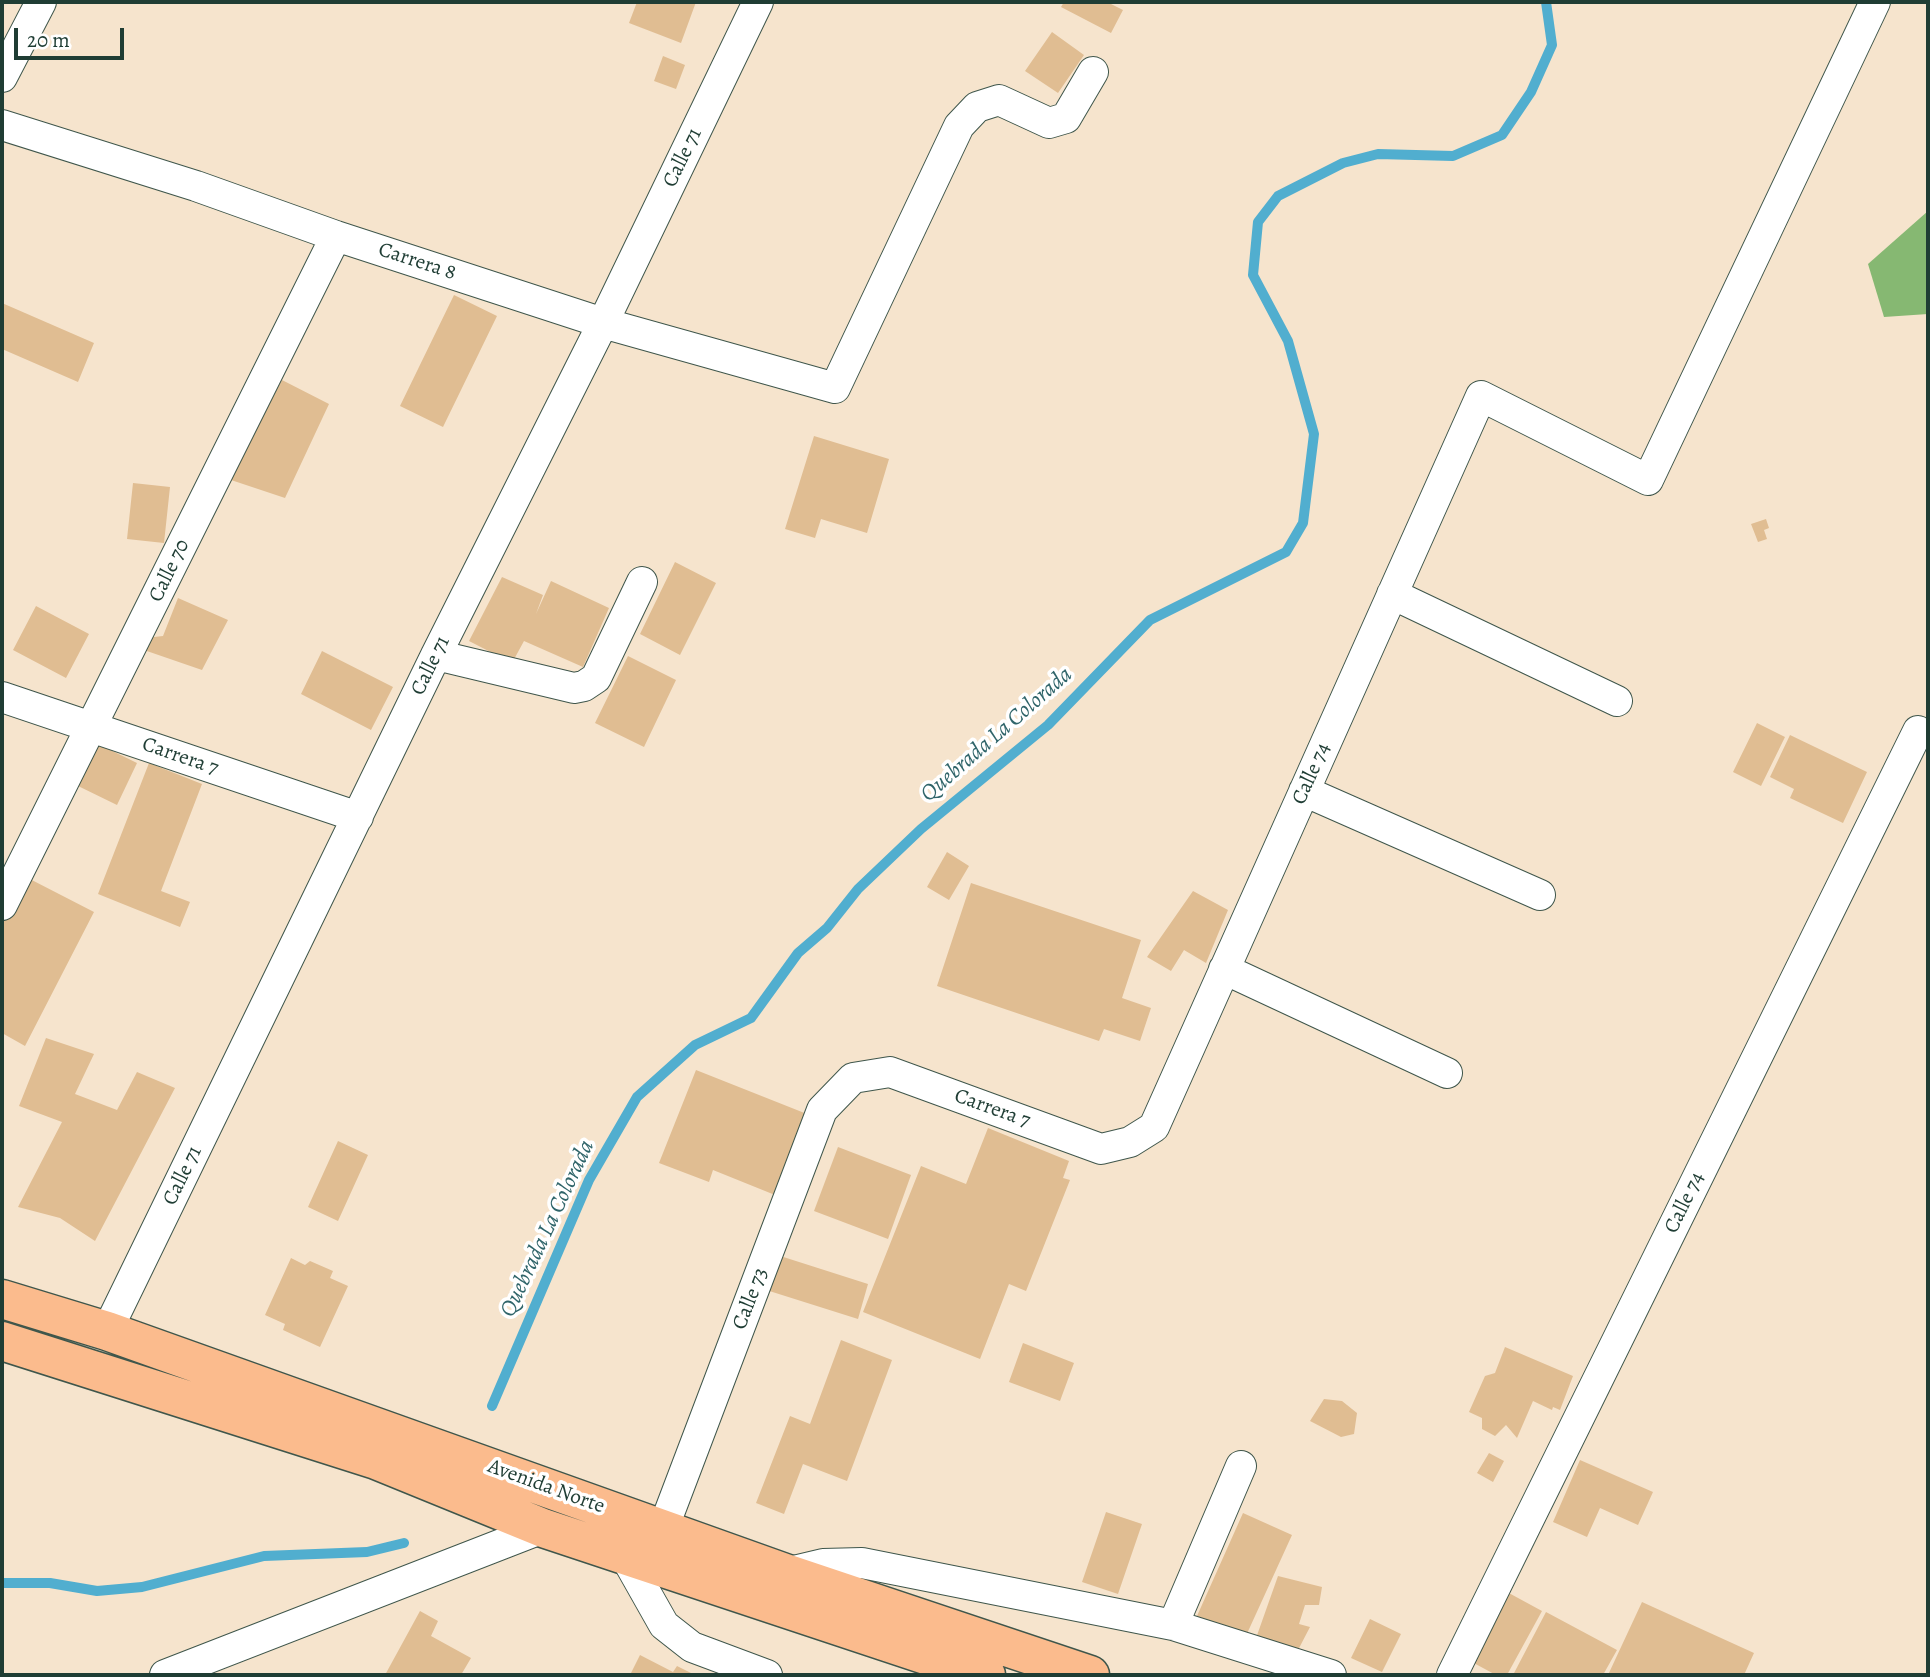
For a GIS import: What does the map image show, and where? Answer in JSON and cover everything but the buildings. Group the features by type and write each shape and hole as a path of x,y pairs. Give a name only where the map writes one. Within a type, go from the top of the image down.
{"main road":[{"name":"Avenida Norte","path":"2,1299 107,1331 785,1573 1090,1675"},
{"name":"Avenida Norte","path":"2,1342 376,1460 543,1528 986,1675"}],"street":[{"path":"2,77 41,2"},
{"name":"Calle 71","path":"107,1331 758,2"},
{"name":"Calle 74","path":"1130,1142 1154,1127 1481,396 1648,480 1875,2"},
{"name":"Carrera 8","path":"2,125 196,186 336,236 603,323 835,388 959,126 977,107 999,100 1049,123 1066,118 1093,72"},
{"name":"Calle 70","path":"2,905 336,236"},
{"path":"436,655 574,688 584,686 596,678 642,582"},
{"path":"1392,594 1617,701"},
{"name":"Carrera 7","path":"2,697 358,817"},
{"name":"Calle 74","path":"1452,1675 1918,731"},
{"path":"1304,791 1540,895"},
{"path":"1224,969 1447,1073"},
{"name":"Carrera 7","path":"853,1077 890,1072 1101,1149 1130,1142"},
{"name":"Calle 73","path":"663,1529 822,1110 853,1077"},
{"path":"1173,1625 1241,1466"},
{"path":"165,1675 543,1528"},
{"path":"625,1556 664,1625 692,1647 767,1675"},
{"path":"785,1573 823,1564 862,1563 1173,1625 1331,1675"}],"green space":[{"path":"1928,211 1928,314 1884,317 1868,264"}],"waterway":[{"name":"Quebrada La Colorada","path":"492,1406 589,1180 637,1097 695,1045 751,1018 798,953 827,928 858,889 921,829 1048,725 1150,620 1286,552 1303,523 1314,434 1288,341 1253,275 1258,222 1278,196 1343,163 1378,154 1453,156 1502,135 1531,92 1552,45 1546,2"},
{"name":"Quebrada La Colorada","path":"2,1583 50,1583 97,1591 142,1587 264,1556 367,1552 404,1543"}]}
